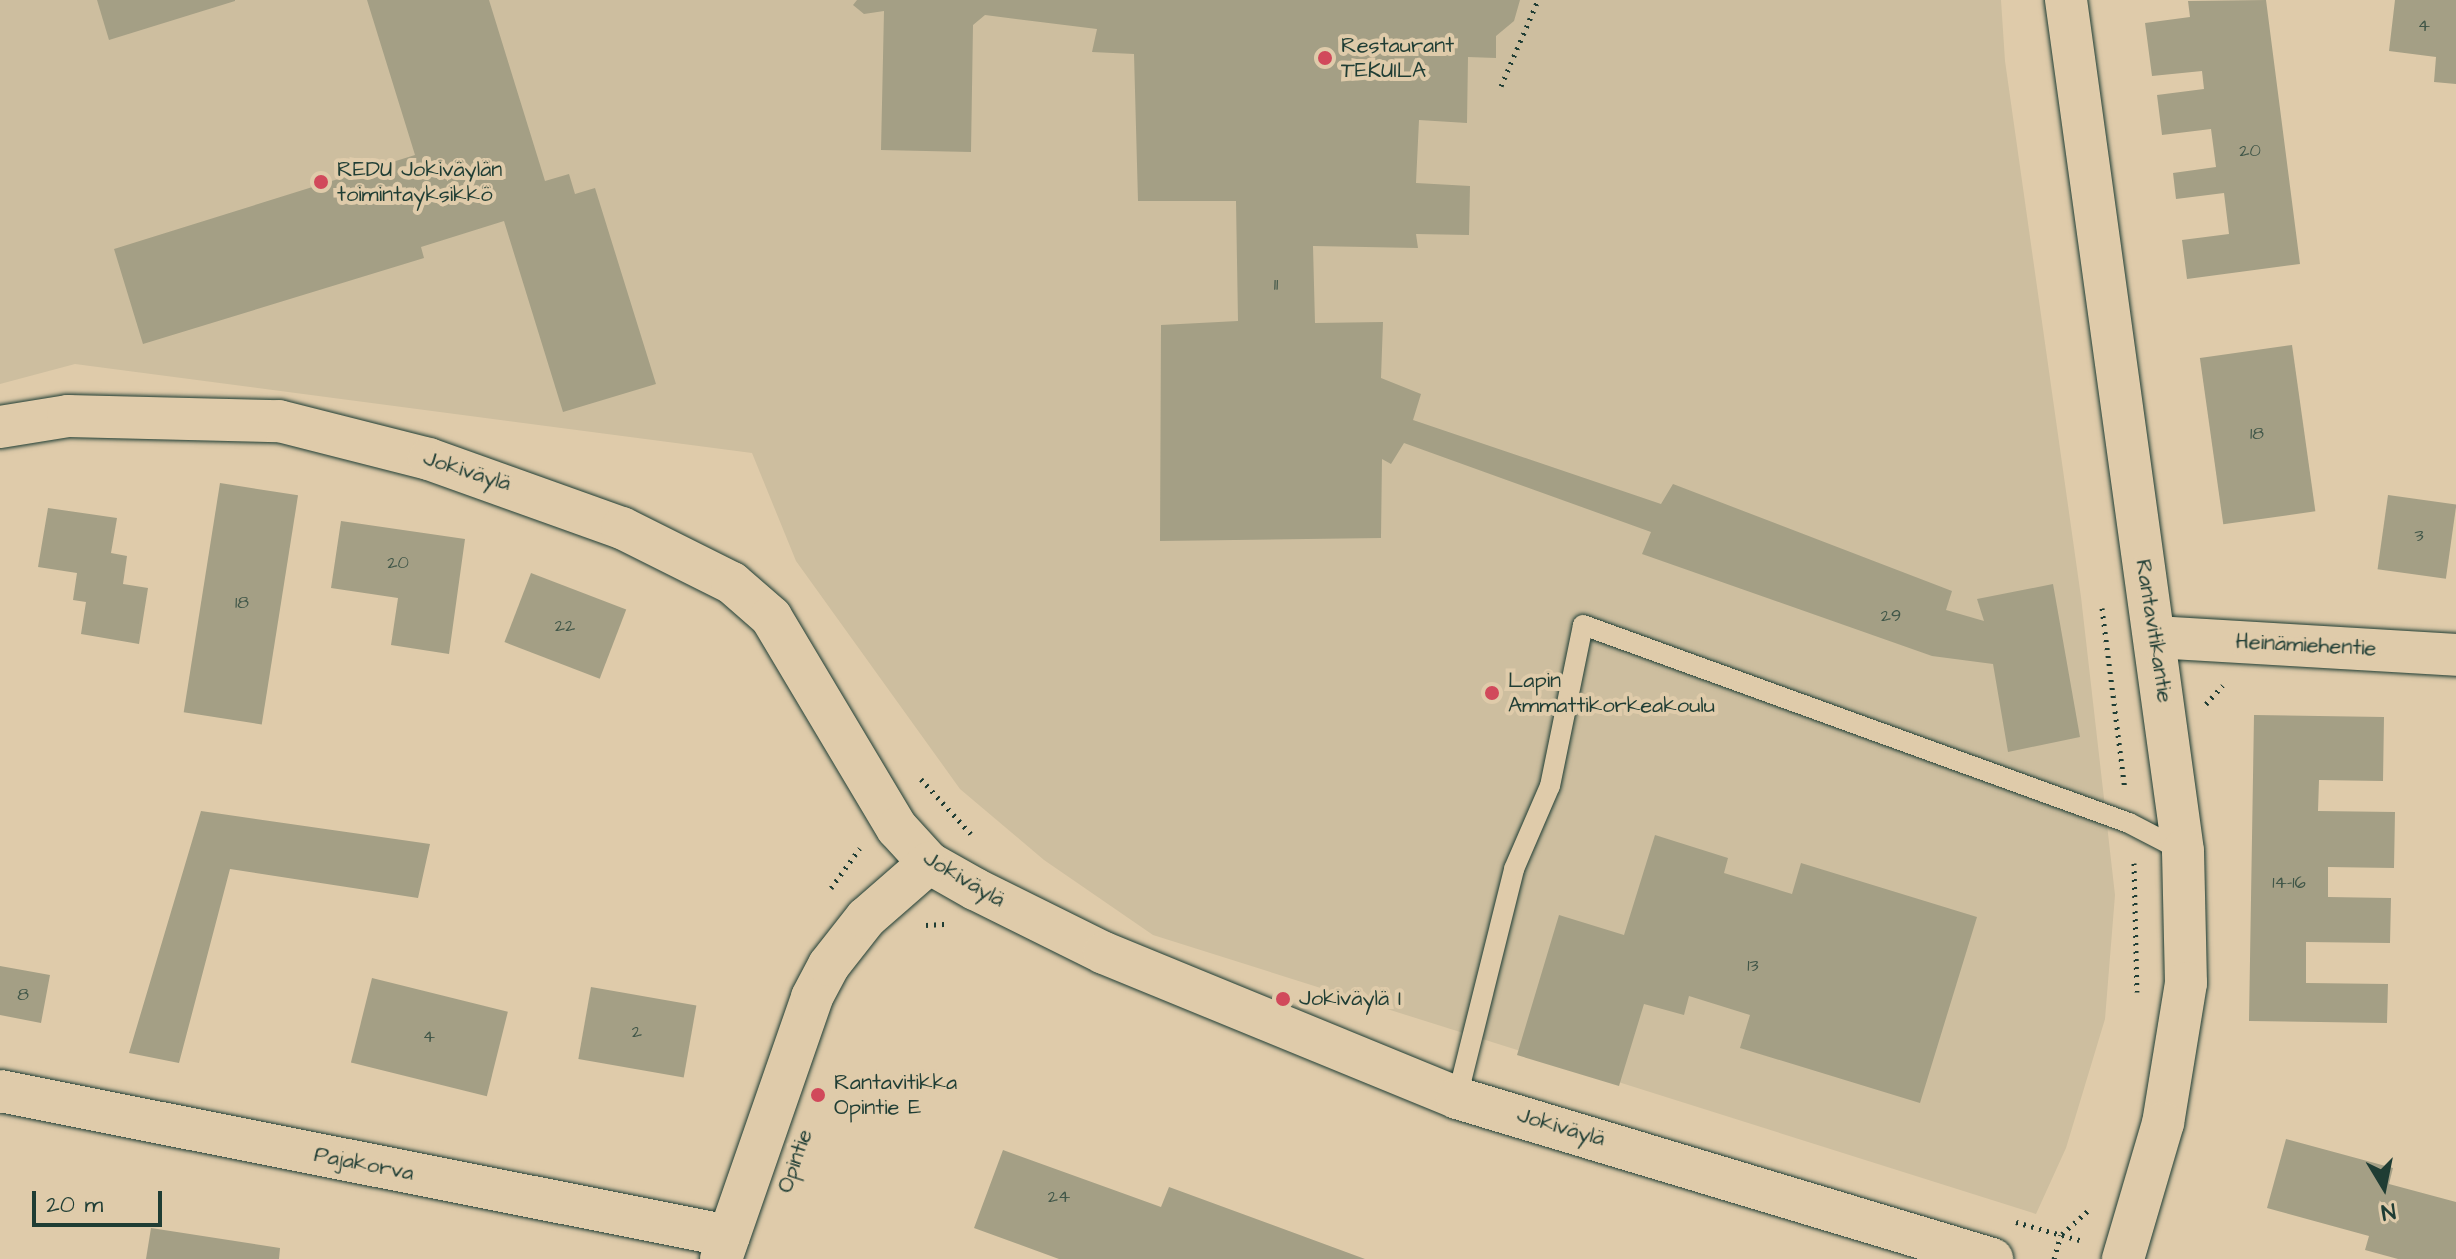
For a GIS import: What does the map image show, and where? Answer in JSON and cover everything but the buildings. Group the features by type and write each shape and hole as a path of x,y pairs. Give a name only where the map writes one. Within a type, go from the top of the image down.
{"street":[{"name":"Rantavitikantie","path":"2066,0 2183,851 2186,983 2163,1123 2123,1259"},
{"name":"Jokiväylä","path":"0,427 68,416 279,421 444,463 622,528 732,583 771,617 897,828 929,863 981,871 1104,953 1457,1098 1992,1259"},
{"name":"Heinämiehentie","path":"2155,637 2456,655"},
{"name":"Opintie","path":"725,1248 818,986 866,918 929,863"},
{"name":"Pajakorva","path":"0,1091 725,1248"}],"lane":[{"path":"1457,1098 1514,869 1550,786 1583,625 2129,823 2183,851"}],"path":[{"path":"1501,86 1538,0"},
{"path":"2102,603 2129,823 2136,1004"},
{"path":"912,931 962,923 981,871 917,774"},
{"path":"2054,1259 2061,1235 2090,1210 2094,1196"},
{"path":"2000,1217 2061,1235"}],"shaded area":[{"name":"Lapin Ammattikorkeakoulu","path":"0,0 2001,0 2005,61 2081,597 2115,895 2105,1019 2066,1148 2036,1214 1153,935 1044,860 960,789 796,561 752,453 75,364 0,384"}],"place":[{"name":"Restaurant TEKUILA","path":"1325,58"},
{"name":"REDU Jokiväylän toimintayksikkö","path":"321,182"},
{"name":"Lapin Ammattikorkeakoulu","path":"1492,693"},
{"name":"Jokiväylä I","path":"1283,999"},
{"name":"Rantavitikka Opintie E","path":"818,1095"}]}
